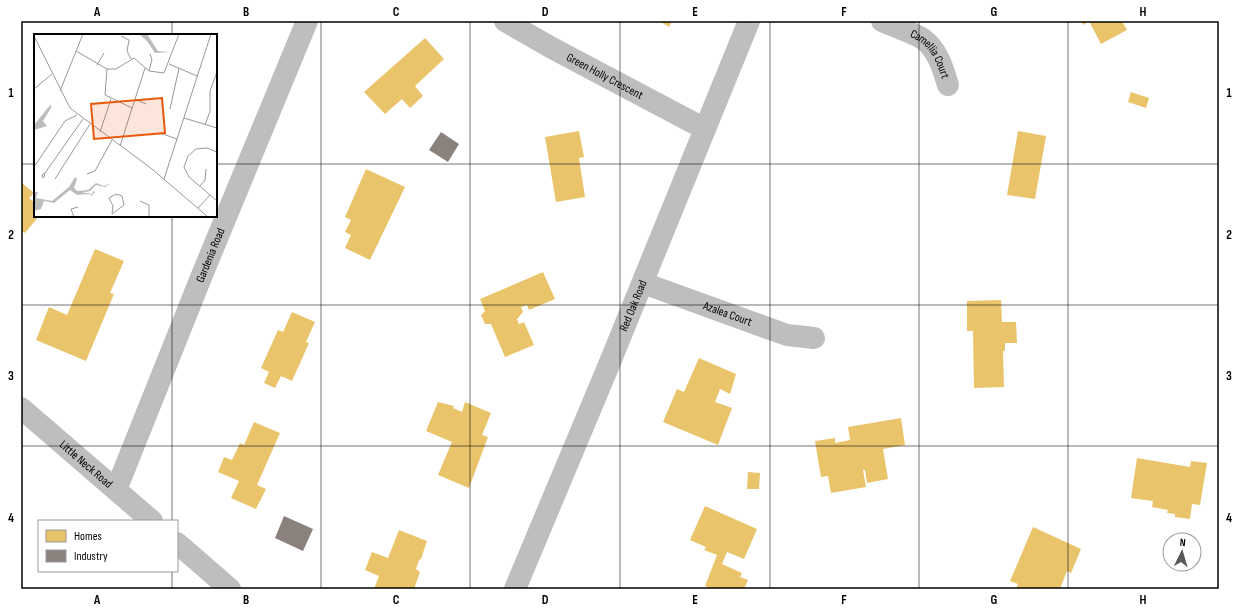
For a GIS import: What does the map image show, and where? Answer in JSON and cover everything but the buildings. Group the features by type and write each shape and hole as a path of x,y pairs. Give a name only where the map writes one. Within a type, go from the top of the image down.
{"street":[{"name":"Gardenia Road","path":"116,490 205,268 307,21"},
{"name":"Green Holly Crescent","path":"504,21 705,129"},
{"name":"Red Oak Road","path":"515,589 643,283 749,21"},
{"name":"Camellia Court","path":"882,21 922,39 934,50 948,85"},
{"name":"Azalea Court","path":"643,283 787,335 814,338"},
{"name":"Little Neck Road","path":"21,408 151,520"},
{"path":"178,544 230,589"}]}
